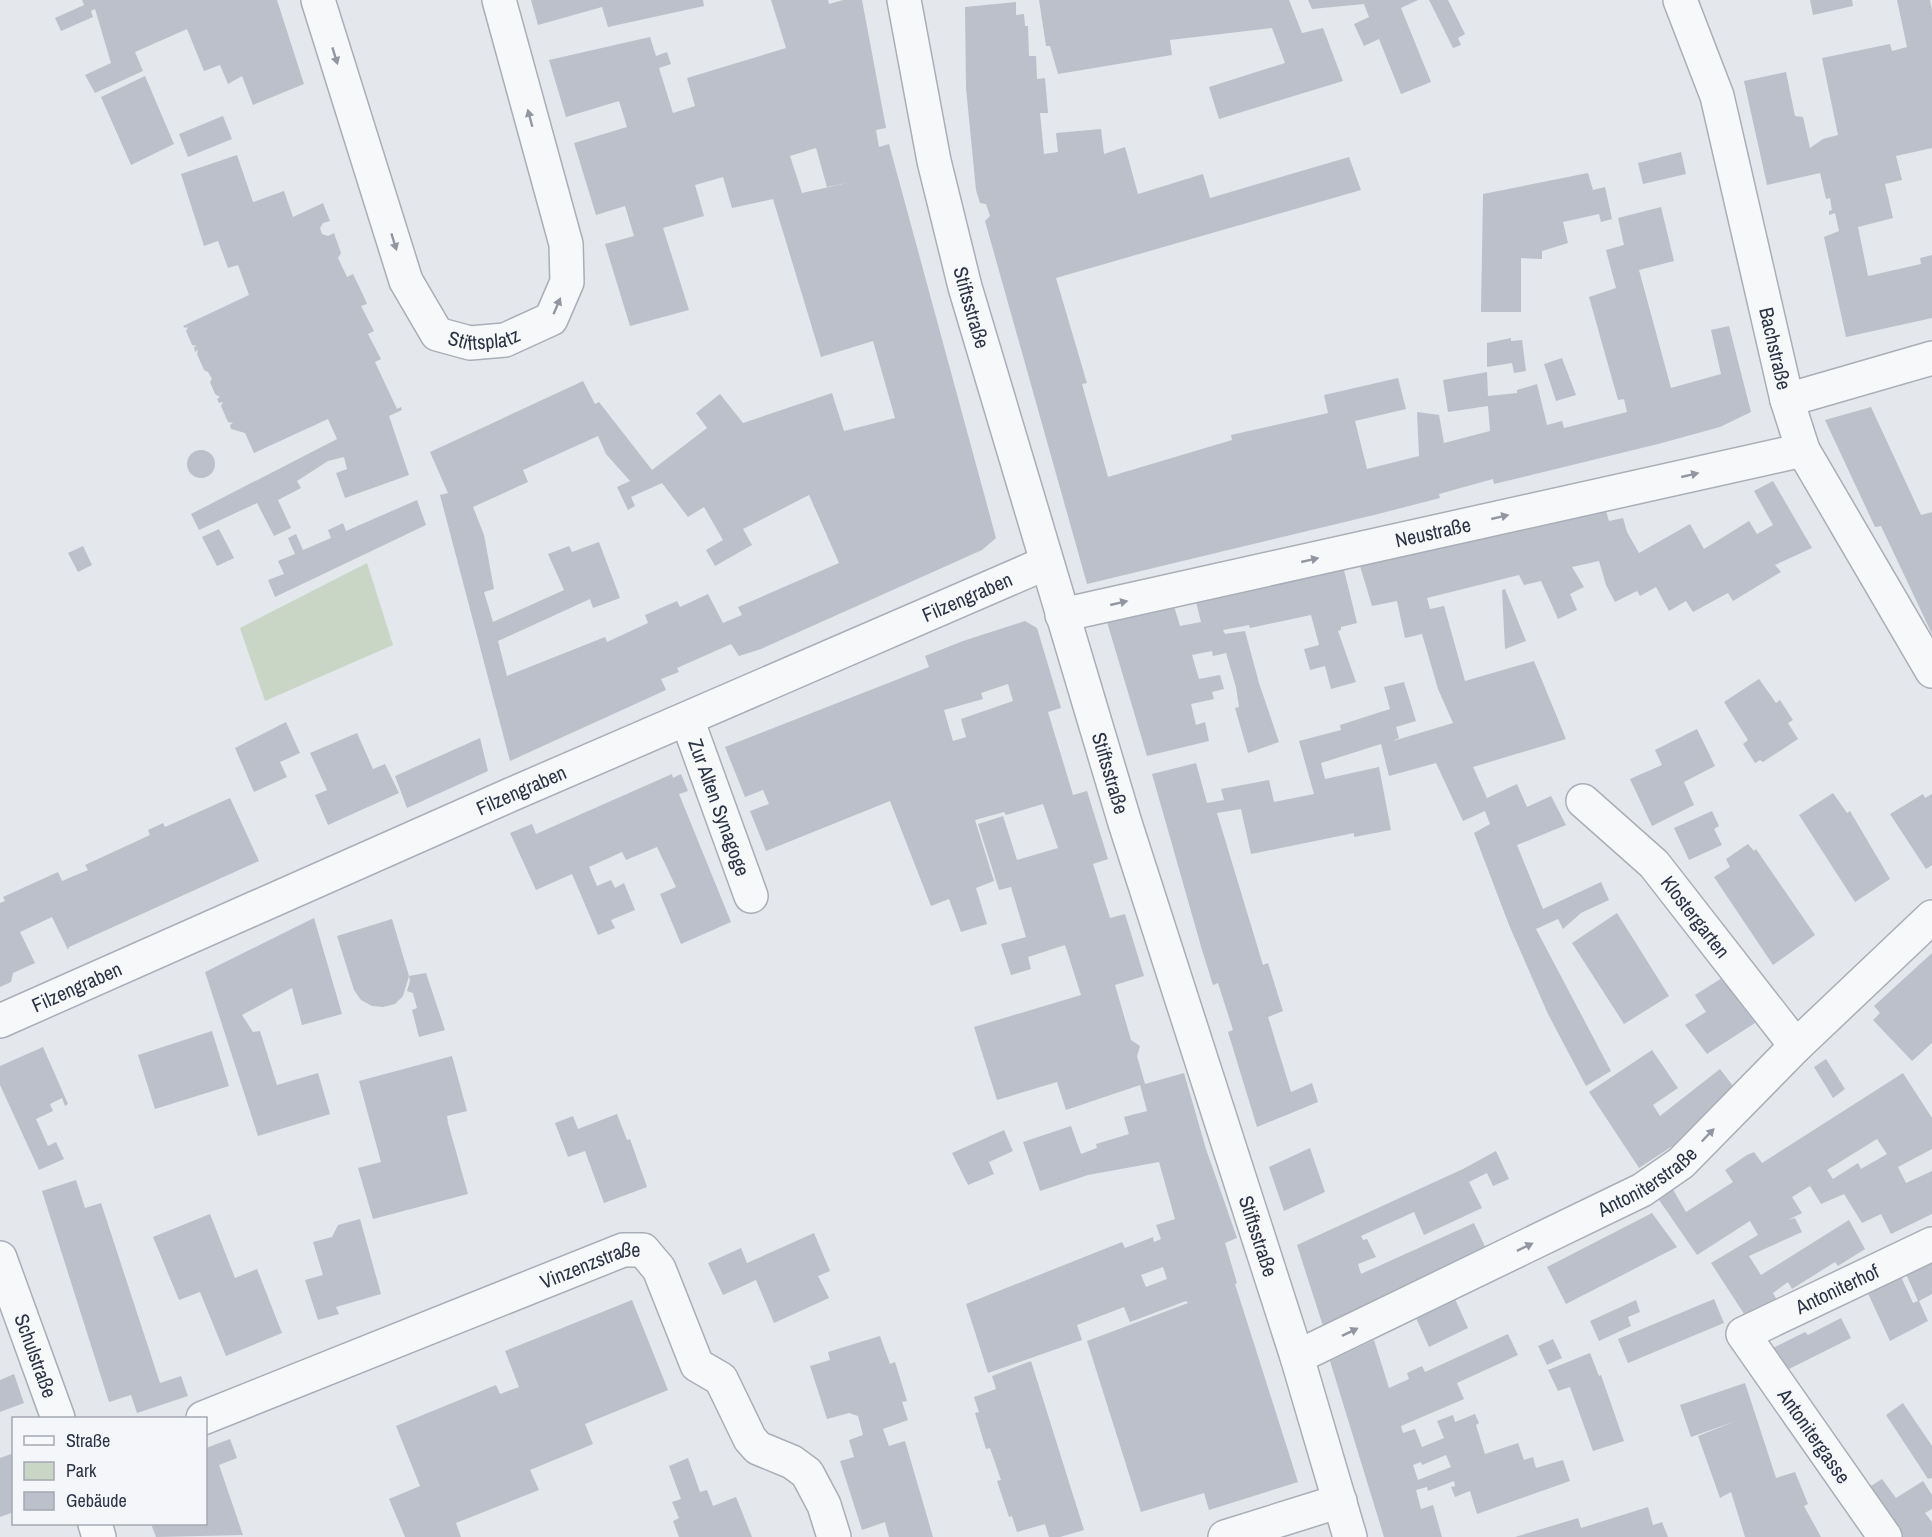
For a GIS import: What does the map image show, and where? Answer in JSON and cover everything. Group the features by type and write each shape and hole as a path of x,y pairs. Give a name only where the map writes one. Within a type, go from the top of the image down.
{"street":[{"name":"Stiftsplatz","path":"318,0 406,281 437,334 470,343 505,340 551,319 567,282 566,244 499,0"},
{"name":"Stiftsstraße","path":"904,0 934,161 965,287 1125,823 1297,1357 1350,1537"},
{"name":"Bachstraße","path":"1680,0 1717,96 1787,400 1803,450 1932,671"},
{"path":"1787,400 1932,358"},
{"name":"Neustraße","path":"1062,615 1803,450"},
{"name":"Filzengraben","path":"0,1022 1046,563"},
{"name":"Zur Alten Synagoge","path":"687,719 751,896"},
{"name":"Klostergarten","path":"1583,801 1654,864 1796,1046"},
{"name":"Antoniterstraße","path":"1297,1357 1642,1190 1681,1163 1796,1046 1932,916"},
{"name":"Antoniterhof","path":"1743,1334 1932,1244"},
{"name":"Vinzenzstraße","path":"207,1417 623,1250 644,1250 659,1269 698,1365 721,1379 750,1439 758,1448 792,1462 807,1473 824,1504 834,1537"},
{"name":"Schulstraße","path":"0,1258 57,1417"},
{"name":"Antonitergasse","path":"1743,1334 1885,1537"},
{"path":"1225,1537 1340,1501"}],"green space":[{"path":"367,563 393,645 265,701 240,628"}],"building":[{"path":"82,0 277,0 304,84 253,105 242,76 228,84 220,65 204,71 187,29 135,52 143,71 95,93 85,75 111,63 95,9 91,11 93,17 61,31 55,18 84,5"},
{"path":"531,0 703,0 704,6 608,27 602,7 538,25"},
{"path":"771,0 828,0 829,4 843,0 862,0 886,128 876,130 879,147 889,144 996,538 982,550 761,649 739,656 731,644 677,668 679,672 661,679 666,690 510,761 440,495 448,493 430,452 583,381 595,404 599,402 652,470 707,428 696,413 720,394 743,423 832,393 844,431 895,418 873,341 821,357 773,199 732,208 723,177 695,185 704,216 663,228 689,310 630,326 605,244 634,236 625,206 596,215 574,143 627,127 619,101 566,117 549,60 650,37 656,56 667,52 671,64 659,68 673,113 695,106 687,78 786,48","holes":["816,148 827,187 852,182 802,193 790,156","598,436 606,454 630,481 617,487 628,510 635,506 631,497 662,483 688,517 704,507 723,540 706,550 715,566 752,545 743,529 809,495 839,563 738,607 742,615 723,623 708,594 680,607 677,601 645,615 648,623 607,642 605,637 507,676 498,641 590,599 593,608 620,598 599,542 572,552 569,546 548,554 564,590 493,622 484,592 494,589 484,535 473,507 528,482 523,470"]},
{"path":"1039,0 1289,0 1302,33 1323,28 1343,81 1219,119 1209,87 1285,63 1272,28 1170,40 1172,55 1058,74 1050,46 1046,46"},
{"path":"1308,0 1418,0 1401,8 1431,82 1401,94 1379,39 1364,46 1354,24 1369,17 1364,4 1312,9"},
{"path":"1429,0 1448,0 1465,34 1458,38 1461,45 1453,48"},
{"path":"1810,0 1852,0 1853,6 1813,15"},
{"path":"1897,0 1930,0 1932,10 1932,148 1896,156 1902,180 1885,184 1893,218 1858,227 1868,276 1921,264 1920,258 1932,255 1932,318 1846,337 1824,237 1839,231 1835,213 1829,215 1829,211 1832,210 1830,198 1826,199 1820,173 1767,185 1744,81 1786,72 1795,116 1803,117 1810,148 1823,139 1838,135 1822,58 1890,44 1892,51 1907,47"},
{"path":"1016,2 1016,15 1024,14 1025,26 1028,26 1029,56 1036,56 1037,79 1045,78 1048,113 1040,113 1044,154 1058,152 1056,133 1101,129 1104,154 1125,147 1138,194 1203,174 1210,198 1349,157 1361,190 1056,278 1087,383 1082,384 1108,477 1232,440 1231,435 1328,413 1324,395 1398,378 1406,409 1355,421 1367,469 1419,456 1417,412 1439,415 1444,443 1490,431 1488,406 1448,412 1443,380 1487,372 1488,396 1517,393 1517,390 1537,384 1547,425 1562,421 1564,428 1627,412 1624,399 1618,400 1589,297 1616,288 1606,250 1624,245 1618,218 1661,207 1674,261 1639,270 1671,388 1721,374 1711,330 1729,326 1751,412 1720,427 1658,444 1494,484 1493,479 1439,494 1440,498 1087,584 985,221 990,216 986,204 980,203 976,190 966,88 965,7"},
{"path":"145,76 174,144 131,165 101,97"},
{"path":"223,116 232,139 188,157 179,134"},
{"path":"1681,152 1686,174 1643,184 1638,163"},
{"path":"237,155 253,202 284,191 293,217 323,203 330,221 323,223 320,228 322,234 328,236 334,233 341,253 338,258 347,277 353,274 365,299 367,304 361,306 374,331 368,334 381,359 375,362 397,409 401,407 402,410 389,416 409,475 345,498 336,473 347,469 344,457 328,461 297,481 301,488 278,500 291,528 274,536 257,503 199,530 191,514 337,439 328,419 254,453 245,433 231,429 230,425 233,423 228,422 221,406 223,402 219,403 217,399 220,397 215,394 210,382 212,379 204,370 197,354 198,350 195,352 194,347 197,346 192,345 186,331 188,327 183,326 249,295 238,265 228,268 218,241 204,246 181,174"},
{"path":"1588,173 1593,190 1605,187 1612,219 1601,222 1599,214 1563,222 1568,243 1542,251 1542,259 1521,258 1521,312 1481,312 1483,194"},
{"path":"1511,338 1511,341 1522,340 1526,371 1514,373 1512,363 1487,367 1487,343"},
{"path":"1562,358 1576,395 1556,401 1544,364"},
{"path":"1871,407 1921,515 1932,512 1932,634 1881,526 1875,527 1825,420"},
{"path":"201,450 211,454 215,464 211,474 201,478 191,474 187,464 191,454"},
{"path":"1773,481 1812,548 1775,565 1781,572 1733,601 1728,593 1693,612 1686,601 1669,611 1656,587 1640,596 1637,591 1615,602 1606,585 1599,561 1572,567 1584,587 1570,594 1577,610 1558,619 1541,581 1524,585 1519,575 1427,598 1430,609 1444,606 1465,681 1534,661 1566,739 1473,767 1487,798 1517,784 1527,807 1551,796 1566,825 1517,845 1543,909 1601,882 1609,900 1581,913 1563,929 1558,919 1536,929 1611,1071 1586,1086 1548,1014 1509,925 1474,833 1490,824 1485,811 1463,821 1436,763 1389,776 1381,744 1321,763 1325,779 1379,767 1391,830 1354,837 1354,833 1251,854 1241,809 1217,813 1263,965 1268,963 1283,1011 1268,1017 1291,1092 1312,1083 1318,1102 1257,1127 1228,1032 1233,1030 1218,983 1213,985 1152,774 1196,763 1207,803 1224,800 1221,789 1269,780 1274,802 1314,794 1299,741 1341,730 1340,725 1390,709 1384,687 1404,682 1416,721 1396,727 1399,738 1393,741 1453,723 1438,689 1422,634 1405,638 1397,601 1372,606 1360,566 1606,511 1609,521 1623,518 1627,532 1639,553 1690,524 1704,549 1749,521 1757,534 1773,525 1754,491"},
{"path":"417,500 426,525 275,597 268,580 284,574 278,561 295,554 288,538 296,534 303,550 331,538 328,530 343,523 346,531"},
{"path":"219,529 234,558 217,566 202,537"},
{"path":"83,546 92,565 78,572 68,553"},
{"path":"1344,570 1357,623 1341,627 1338,631 1356,682 1331,689 1325,666 1310,670 1304,649 1319,645 1311,615 1250,628 1249,625 1223,630 1225,634 1245,631 1259,683 1279,742 1248,753 1235,708 1239,707 1236,687 1226,653 1213,656 1212,651 1192,655 1199,679 1220,675 1224,689 1212,692 1214,699 1191,704 1196,725 1205,722 1209,741 1147,756 1107,622 1174,606 1180,626 1201,622 1196,602"},
{"path":"1505,589 1526,641 1505,649 1502,590"},
{"path":"1025,621 1037,628 1061,708 1048,712 1073,795 1087,791 1108,859 1093,864 1110,918 1125,914 1144,976 1115,985 1131,1040 1140,1046 1137,1056 1145,1084 1184,1073 1206,1149 1237,1238 1225,1243 1237,1283 1235,1284 1298,1482 1209,1510 1204,1493 1141,1512 1087,1341 1188,1303 1186,1301 1130,1322 1124,1307 1077,1325 1082,1340 988,1373 966,1304 1122,1242 1125,1248 1153,1237 1154,1242 1161,1239 1156,1225 1175,1219 1159,1162 1088,1175 1040,1191 1023,1142 1071,1126 1081,1154 1097,1148 1096,1144 1129,1134 1124,1117 1147,1111 1140,1085 1066,1110 1057,1082 997,1100 974,1027 1081,995 1065,945 1028,957 1031,969 1011,975 1001,944 1026,937 1011,887 999,890 978,824 1003,816 1017,860 1058,848 1043,804 1006,815 1004,812 975,820 994,881 976,888 987,924 961,932 949,899 931,906 890,801 766,851 750,811 769,804 763,790 745,797 725,747 929,667 925,656","holes":["1008,684 1013,701 961,719 966,737 953,741 944,710 983,699 981,693","1163,1267 1167,1279 1146,1287 1141,1275"]},
{"path":"1759,679 1776,703 1780,700 1793,720 1788,723 1798,739 1763,762 1760,760 1755,763 1743,744 1748,740 1724,702"},
{"path":"286,722 300,753 280,762 287,777 254,792 235,748"},
{"path":"1697,729 1715,766 1684,782 1694,805 1652,826 1630,779 1662,765 1655,750"},
{"path":"357,733 373,769 385,764 399,793 328,825 315,795 327,790 310,753"},
{"path":"480,738 488,771 407,808 395,776"},
{"path":"672,774 673,778 681,774 688,791 679,794 731,922 681,944 660,894 676,887 657,847 626,860 622,852 589,867 597,886 611,880 615,888 624,883 635,910 611,920 615,928 598,935 572,874 536,890 510,833 532,824 536,834"},
{"path":"1833,793 1847,813 1850,811 1890,879 1855,902 1799,815"},
{"path":"1923,794 1925,798 1932,794 1932,865 1926,869 1890,814"},
{"path":"230,798 259,861 69,947 68,950 52,917 20,932 35,963 13,973 11,982 0,987 0,903 5,901 3,897 58,872 62,881 88,870 85,865 150,835 148,830 163,823 165,827"},
{"path":"1712,811 1719,826 1714,829 1722,845 1689,860 1674,828"},
{"path":"1748,844 1754,851 1756,849 1815,935 1773,965 1714,877 1730,867 1726,859"},
{"path":"1617,913 1669,996 1624,1024 1572,943"},
{"path":"314,918 342,1014 302,1025 292,988 242,1015 253,1032 260,1031 277,1085 318,1073 330,1114 258,1136 205,972"},
{"path":"392,919 409,976 403,996 395,1004 383,1007 372,1006 361,1000 354,990 337,936"},
{"path":"1932,953 1932,1043 1912,1061 1873,1020 1880,1013 1874,1006"},
{"path":"426,973 445,1030 419,1037 412,1010 417,1008 413,993 407,991 409,976"},
{"path":"1722,978 1755,1023 1707,1054 1685,1025 1706,1012 1695,995"},
{"path":"212,1031 229,1086 155,1109 138,1055"},
{"path":"43,1047 68,1104 65,1106 62,1098 50,1104 53,1111 36,1119 48,1146 56,1142 64,1159 39,1170 0,1085 0,1066"},
{"path":"1652,1050 1678,1088 1653,1105 1660,1116 1720,1069 1740,1095 1677,1143 1639,1168 1589,1092"},
{"path":"452,1056 467,1111 447,1116 468,1194 373,1219 358,1168 381,1162 359,1081"},
{"path":"1826,1059 1845,1089 1833,1098 1814,1067"},
{"path":"1903,1073 1932,1118 1932,1149 1898,1167 1906,1183 1932,1171 1932,1214 1891,1234 1881,1214 1862,1223 1844,1194 1821,1204 1810,1186 1792,1197 1802,1213 1788,1220 1795,1218 1802,1232 1749,1256 1761,1275 1849,1220 1865,1249 1838,1266 1835,1262 1792,1289 1788,1282 1773,1293 1778,1302 1748,1320 1711,1263 1758,1235 1750,1221 1697,1255 1657,1197 1671,1186 1686,1212 1733,1182 1725,1170 1747,1155 1754,1152 1762,1163","holes":["1877,1139 1887,1154 1861,1169 1858,1163 1833,1179 1827,1170"]},
{"path":"617,1114 627,1140 630,1139 647,1187 604,1203 585,1151 568,1157 555,1123 573,1116 578,1129"},
{"path":"1004,1130 1013,1151 989,1162 994,1174 968,1185 952,1153"},
{"path":"1310,1148 1325,1192 1284,1211 1269,1167"},
{"path":"1496,1151 1509,1179 1493,1186 1487,1173 1469,1182 1482,1208 1424,1235 1414,1212 1361,1236 1363,1240 1367,1239 1376,1257 1358,1264 1361,1274 1474,1223 1488,1253 1323,1326 1297,1245 1463,1169"},
{"path":"76,1180 85,1208 101,1203 160,1383 181,1376 188,1396 137,1413 131,1395 109,1402 42,1191"},
{"path":"1652,1213 1677,1247 1566,1304 1547,1267"},
{"path":"210,1214 235,1278 257,1269 282,1333 226,1356 200,1292 179,1300 153,1237"},
{"path":"360,1219 381,1294 336,1307 339,1314 318,1320 305,1280 323,1275 313,1242 332,1237 338,1225"},
{"path":"814,1233 830,1271 818,1276 829,1298 774,1323 756,1280 723,1295 708,1263 741,1248 747,1263"},
{"path":"1932,1250 1932,1294 1919,1301 1928,1321 1890,1341 1865,1287 1898,1270 1913,1303 1918,1301 1902,1265"},
{"path":"1455,1299 1468,1328 1429,1347 1416,1318"},
{"path":"1714,1299 1724,1323 1628,1363 1618,1339"},
{"path":"632,1300 668,1390 585,1424 593,1444 530,1470 539,1490 456,1523 461,1537 405,1537 389,1499 420,1486 396,1426 496,1385 500,1394 519,1387 505,1351"},
{"path":"1636,1300 1640,1312 1628,1317 1631,1326 1599,1341 1590,1321"},
{"path":"1841,1318 1851,1338 1783,1372 1769,1350 1805,1332 1808,1335"},
{"path":"1508,1334 1518,1355 1457,1383 1464,1399 1401,1426 1403,1433 1415,1429 1422,1447 1444,1438 1437,1421 1453,1415 1455,1422 1475,1414 1485,1454 1518,1443 1524,1460 1533,1457 1536,1468 1563,1460 1570,1481 1477,1514 1470,1491 1455,1497 1451,1487 1455,1486 1454,1481 1428,1491 1427,1487 1416,1490 1421,1509 1433,1505 1442,1537 1384,1537 1330,1361 1374,1340 1389,1388 1409,1379 1407,1373 1422,1366 1425,1372","holes":["1446,1455 1451,1467 1418,1480 1413,1465 1421,1462 1422,1465"]},
{"path":"880,1336 890,1364 895,1362 907,1401 902,1402 908,1420 883,1429 889,1446 905,1441 933,1537 889,1537 885,1522 862,1530 840,1461 854,1457 849,1440 863,1435 858,1416 849,1413 827,1419 810,1366 830,1360 828,1352"},
{"path":"1553,1339 1562,1358 1547,1365 1538,1346"},
{"path":"1590,1353 1599,1376 1601,1375 1624,1441 1593,1451 1570,1387 1558,1391 1548,1370"},
{"path":"1031,1361 1084,1530 1060,1537 1049,1537 1045,1524 1017,1532 1012,1516 1009,1517 997,1481 1001,1480 990,1448 986,1449 975,1413 979,1412 974,1397 996,1389 992,1376"},
{"path":"14,1374 24,1403 0,1412 0,1380"},
{"path":"1745,1383 1776,1478 1795,1472 1808,1504 1804,1506 1821,1537 1745,1537 1731,1492 1720,1498 1698,1436 1736,1421 1691,1437 1680,1405"},
{"path":"1903,1403 1932,1446 1932,1478 1928,1479 1886,1415"},
{"path":"230,1439 237,1458 219,1465 243,1535 156,1537 151,1525 207,1525 207,1448"},
{"path":"12,1454 12,1513 0,1517 0,1458"},
{"path":"688,1458 700,1492 707,1490 713,1506 736,1497 752,1537 679,1537 673,1521 679,1518 672,1502 681,1499 669,1466"},
{"path":"1882,1479 1896,1498 1923,1481 1932,1495 1932,1509 1925,1513 1932,1522 1932,1537 1896,1537 1863,1491"},
{"path":"1648,1507 1653,1525 1662,1522 1668,1537 1515,1537 1578,1518 1581,1528"}]}
